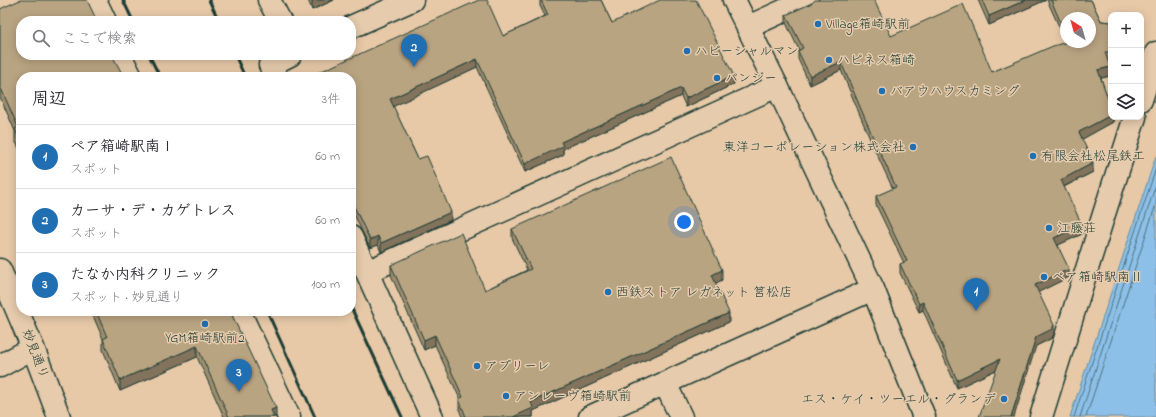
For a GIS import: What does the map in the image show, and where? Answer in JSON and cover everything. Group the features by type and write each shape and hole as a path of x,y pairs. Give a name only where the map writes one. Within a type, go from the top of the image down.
{"street":[{"path":"95,0 102,16"},
{"path":"269,0 277,16"},
{"path":"356,26 412,0"},
{"path":"734,0 777,86 873,289 924,417"},
{"path":"748,27 807,0"},
{"path":"1144,91 1156,54"},
{"path":"122,60 128,72"},
{"path":"274,72 270,65 280,60"},
{"path":"367,272 777,86"},
{"path":"1041,417 1134,120"},
{"path":"356,248 432,417"},
{"name":"妙見通り","path":"0,270 16,308"},
{"path":"590,417 873,289"},
{"name":"妙見通り","path":"19,316 59,417"},
{"path":"241,316 289,417"},
{"path":"0,366 33,348"},
{"path":"665,383 680,417"}],"water":[{"path":"1156,156 1156,417 1070,417"}],"building":[{"path":"20,0 87,0 95,16 16,16 16,60 115,60 121,72 16,72 16,122 0,86 0,9"},
{"path":"479,0 487,0 503,36 548,15 541,0 601,0 612,23 660,0 696,0 734,76 686,98 681,88 561,142 563,146 525,164 477,59 390,99 418,159 427,156 451,212 381,243 378,236 370,240 356,211 356,72 319,72 346,60 356,60 356,56"},
{"path":"815,0 874,0 891,36 963,4 992,72 1060,44 1060,48 1096,48 1096,12 1060,12 1060,21 1051,0 1091,0 1101,21 1108,22 1108,52 1105,52 1108,61 1108,68 1098,70 1108,98 1108,117 1079,132 1093,163 1061,180 1082,225 1054,238 1069,269 1035,285 1054,325 1052,329 1036,337 1011,417 979,417 1000,359 957,380 923,302 919,304 900,264 907,261 876,196 896,187 841,62 810,76 798,51 803,48 786,15 812,3"},
{"path":"982,0 1026,0 989,16"},
{"name":"西鉄ストア レガネット 筥松店","path":"671,157 722,270 712,275 729,313 531,402 533,408 513,417 466,417 459,399 463,397 435,335 424,340 391,265 461,233 485,290 531,269 512,229"},
{"path":"98,316 232,316 276,408 271,410 274,417 229,417 197,346 120,380 103,339 107,337"}],"railway":[{"path":"123,0 131,16"},
{"path":"209,0 217,16"},
{"path":"152,60 158,72"},
{"path":"237,60 243,72"},
{"path":"269,316 315,417"},
{"path":"355,316 402,417"}],"place":[{"name":"Village箱崎駅前","path":"818,24"},
{"name":"ハピーシャルマン","path":"687,51"},
{"name":"ハピネス箱崎","path":"829,60"},
{"name":"カーサ・デ・カゲトレス","path":"414,67"},
{"name":"パンジー","path":"717,78"},
{"name":"バアウハウスカミング","path":"882,91"},
{"name":"東洋コーポレーション株式会社","path":"913,147"},
{"name":"有限会社松尾鉄工","path":"1033,156"},
{"name":"江藤荘","path":"1049,228"},
{"name":"ペア箱崎駅南Ⅱ","path":"1044,277"},
{"name":"西鉄ストア レガネット 筥松店","path":"608,292"},
{"name":"ペア箱崎駅南Ⅰ","path":"976,311"},
{"name":"YGM箱崎駅前2","path":"205,324"},
{"name":"アプリーレ","path":"477,366"},
{"name":"たなか内科クリニック","path":"239,392"},
{"name":"アンレーヴ箱崎駅前","path":"506,396"},
{"name":"エス・ケイ・ツーエル・グランデ","path":"1004,399"}]}
